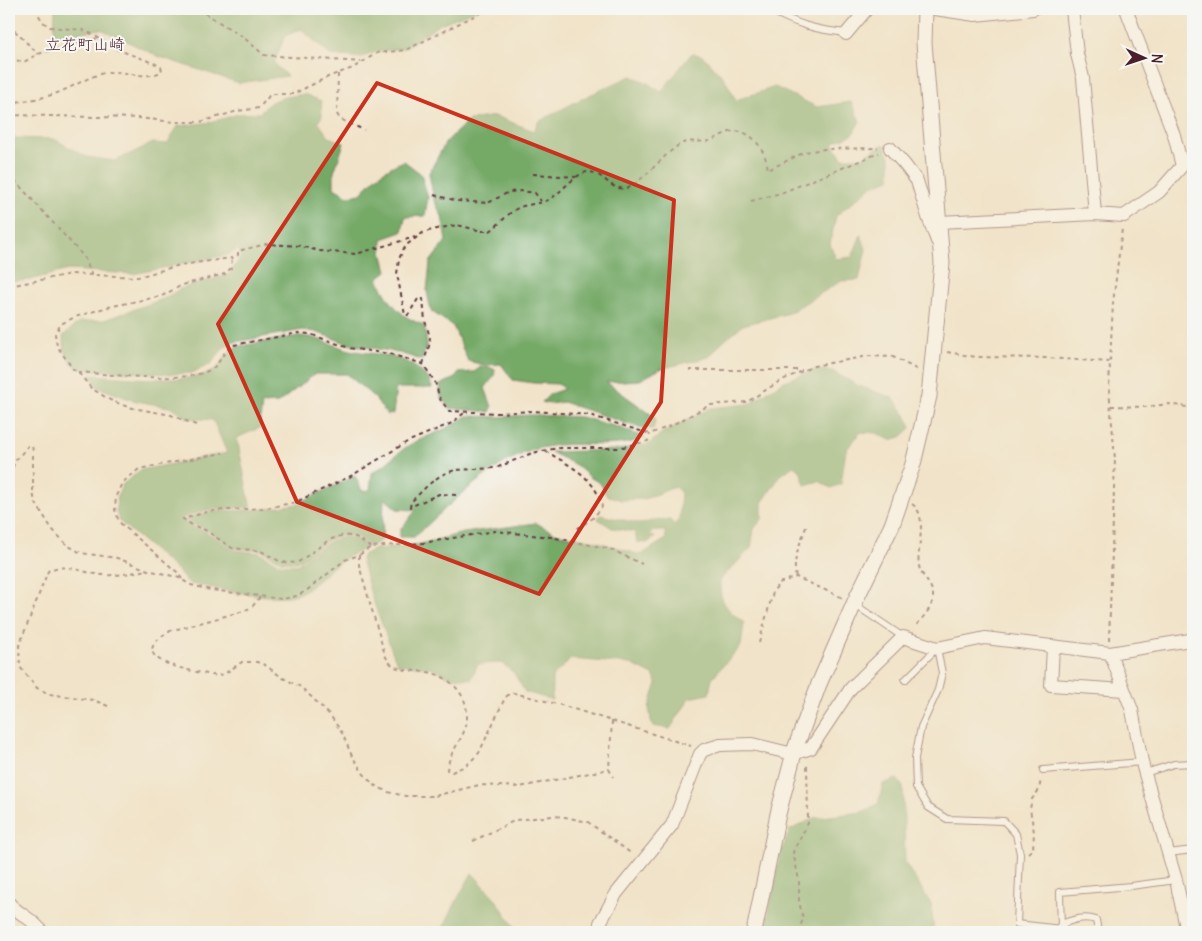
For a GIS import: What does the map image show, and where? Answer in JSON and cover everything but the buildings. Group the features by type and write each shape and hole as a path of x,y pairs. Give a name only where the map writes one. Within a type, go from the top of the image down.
{"street":[{"path":"847,33 866,9"},
{"path":"754,932 778,814 819,684 854,604 892,525 915,454 929,396 941,272 941,251 924,43 925,9"},
{"path":"935,9 975,15 1033,9"},
{"path":"1072,9 1077,54 1083,78 1095,214"},
{"path":"1126,9 1174,135 1182,166"},
{"path":"890,148 917,182 941,251"},
{"path":"940,222 1095,214 1124,216 1159,192 1193,156"},
{"path":"600,932 600,923 616,894 672,824 702,752 720,745 752,744 799,752 811,748 851,688 905,637 937,648 985,638 1110,653 1190,640 1193,642"},
{"path":"1053,647 1051,685 1124,690"},
{"path":"1110,653 1132,710 1143,768 1176,880 1187,932"},
{"path":"9,903 16,912 39,926 42,932"}],"lane":[{"path":"697,9 723,9"},
{"path":"768,9 789,20 822,31 847,33"},
{"path":"854,604 905,637"},
{"path":"905,680 937,648"},
{"path":"937,648 942,673 938,690 921,727 915,758 916,787 928,807 947,819 1004,821 1016,834 1019,856 1017,924 1061,928 1078,918 1089,918 1096,920 1098,932"},
{"path":"1043,770 1143,768 1193,763"},
{"path":"1168,852 1193,850"},
{"path":"1061,928 1060,892 1176,880"}],"path":[{"path":"9,104 50,96 106,72 157,74 162,71 161,67 156,64 116,50 83,30 50,27 42,22 35,9"},
{"path":"198,9 242,37 264,55 362,62"},
{"path":"9,115 139,118 174,122 200,122 238,111 259,108 269,96 274,94 293,94 353,68 377,53 406,50 482,12 500,9"},
{"path":"9,25 38,54"},
{"path":"9,59 24,62 38,54 90,39 99,39"},
{"path":"338,73 337,114 340,119 364,130"},
{"path":"423,364 430,337 425,321 423,299 418,299 408,315 405,315 397,274 399,259 405,246 424,232 457,225 490,231 516,208 551,199 580,174 589,172 599,175 618,188 627,188 643,177 679,144 706,142 728,132 740,131 749,135 761,147 767,158 768,170 805,152 824,149 890,148"},
{"path":"751,201 781,193 890,148"},
{"path":"9,174 84,257 92,275"},
{"path":"534,174 577,177"},
{"path":"434,194 458,201 488,203 509,192 522,191 535,193 542,202"},
{"path":"1110,653 1108,633 1115,459 1110,362 1112,303 1124,216"},
{"path":"9,286 71,274 138,277 180,265 232,258 238,255 238,252 266,244 302,246 319,251 356,254 416,237"},
{"path":"196,425 171,415 128,407 110,400 91,388 78,372 73,369 57,346 55,334 60,324 75,317 162,296 182,285 225,274 231,268 232,258"},
{"path":"78,372 186,377 214,368 226,350 234,345 298,333 310,334 349,348 390,354 423,364 435,382 440,399 449,411 498,414 534,411 588,415 650,434 710,405 747,402 780,381 814,366 868,356 893,357 924,374 931,375"},
{"path":"945,352 976,357 1048,358 1110,362"},
{"path":"689,370 804,370"},
{"path":"1111,406 1144,407 1169,404 1193,408"},
{"path":"371,547 356,537 343,535 329,540 297,563 281,562 261,551 232,548 205,530 183,519 210,511 267,508 296,502 351,476 407,442 452,423 464,413"},
{"path":"456,495 439,494 410,507 412,502 428,485 441,475 466,468 496,468 532,453 558,448 619,448 648,441 650,434"},
{"path":"9,475 22,451 28,446 32,446 34,497 41,513 52,529 67,545 82,553 117,558 148,570 177,577 190,585 260,597 282,599 297,596 345,560 359,555 371,547 423,543 495,531 552,537 610,549 642,564"},
{"path":"544,451 576,469 590,482 601,499 602,507 593,518 577,529"},
{"path":"184,581 177,572 118,522 115,510 116,496 122,483 138,469 223,453"},
{"path":"901,499 915,504 919,513 921,530 919,567 932,588 933,598 928,609 905,637"},
{"path":"796,577 794,567 796,556 806,527"},
{"path":"359,555 361,574 385,655 390,663 398,668 435,673 454,685 464,696 468,718 464,734 448,764 447,770 452,772 467,765 480,753 505,698 509,694 561,705 692,746 702,752"},
{"path":"108,706 93,700 49,694 37,688 20,666 20,646 26,625 48,571 55,567 102,575 120,575 148,570"},
{"path":"759,643 773,592 780,583 796,577 854,604"},
{"path":"260,597 252,607 244,611 170,631 159,637 152,645 151,650 154,656 168,665 217,676 224,674 242,662 257,662 266,665 283,678 301,687 316,700 330,715 342,733 352,756 363,773 374,785 388,792 406,796 434,796 479,785 520,787 609,769"},
{"path":"612,721 609,769 613,777"},
{"path":"798,932 803,919 799,901 799,880 793,852 808,823 808,776 799,752"},
{"path":"1019,856 1030,853 1033,849 1034,832 1030,809 1032,798 1040,790 1043,770"},
{"path":"473,840 516,820 552,816 565,817 588,822 642,862"}],"highlighted area":[{"path":"377,83 674,200 661,402 539,594 297,502 218,324"}],"green space":[{"path":"55,9 479,9 440,24 404,48 375,52 361,58 330,55 301,29 285,36 274,63 287,76 239,83 160,57 101,29 54,36"},
{"path":"692,53 703,56 724,78 736,100 775,87 817,107 851,102 860,121 853,134 833,143 842,158 861,158 884,144 890,157 890,179 872,186 836,216 830,244 836,259 852,257 861,235 866,249 859,280 841,281 789,313 743,325 723,341 709,357 660,369 640,380 606,382 656,418 653,429 640,428 563,402 550,404 542,402 550,394 564,389 558,384 513,380 501,364 485,365 468,361 453,326 431,311 427,291 430,262 446,241 442,216 434,200 429,173 446,142 469,120 495,116 534,131 538,122 581,99 631,76 646,82 661,92"},
{"path":"304,94 321,101 322,116 318,122 329,137 344,143 334,172 334,188 348,196 361,194 380,174 404,161 421,174 428,197 425,216 405,217 402,232 382,239 382,252 387,271 378,278 385,294 395,307 408,318 424,325 427,344 422,360 396,352 349,344 316,332 303,330 234,342 224,347 211,364 192,373 170,374 80,369 72,363 64,346 63,336 79,322 104,320 163,299 180,289 230,274 241,256 238,249 227,255 133,274 68,270 30,280 9,282 9,141 11,138 54,139 87,157 115,161 153,143 167,144 178,126 212,122 238,114 260,113 274,101"},
{"path":"298,336 316,339 346,349 402,360 424,374 432,388 396,388 393,414 387,415 375,398 347,374 315,374 278,403 262,404 259,428 237,438 252,507 210,509 182,519 192,527 205,531 233,550 260,553 280,564 297,565 330,541 343,537 355,538 368,546 347,557 314,584 301,593 294,595 258,595 191,584 119,521 116,511 117,496 123,484 141,470 227,453 213,420 187,418 174,408 132,400 98,387 90,375 155,379 190,378 204,375 214,370 235,347"},
{"path":"481,367 489,367 495,370 494,376 485,388 492,407 490,412 449,408 441,397 440,385 455,378 458,373 474,372"},
{"path":"814,370 832,371 857,385 893,398 906,415 911,428 901,437 890,440 877,433 861,432 846,450 841,484 831,488 819,481 805,485 800,470 793,466 780,476 762,503 762,519 754,529 751,548 720,580 721,594 725,605 744,623 741,646 712,678 709,694 690,698 670,729 652,726 649,708 657,683 653,675 631,664 571,659 552,677 552,700 525,692 514,673 502,663 478,664 471,679 447,676 434,668 397,664 372,598 361,559 363,555 375,549 416,545 464,533 536,523 555,533 595,541 641,555 666,539 665,531 652,531 650,535 655,537 647,543 637,542 635,532 612,528 598,519 600,515 642,524 654,520 670,520 675,525 679,520 681,493 675,487 644,499 621,500 606,495 601,484 576,465 551,452 620,450 649,444 662,433 711,408 749,404 782,382"},
{"path":"531,415 581,417 621,428 645,438 622,444 551,446 513,458 477,481 414,537 399,537 401,529 416,510 397,509 384,498 382,540 371,546 356,536 342,535 329,539 296,562 281,561 261,550 233,548 206,529 192,524 185,519 210,512 267,509 297,504 355,476 362,491 370,490 372,473 408,446 447,428 466,416 499,417"},
{"path":"897,779 903,787 905,863 931,904 934,932 765,932 780,855 790,830 814,818 862,812 878,804 883,784"},
{"path":"472,873 494,897 518,932 441,932"}],"district":[{"name":"立花町山崎","path":"85,44"}]}
